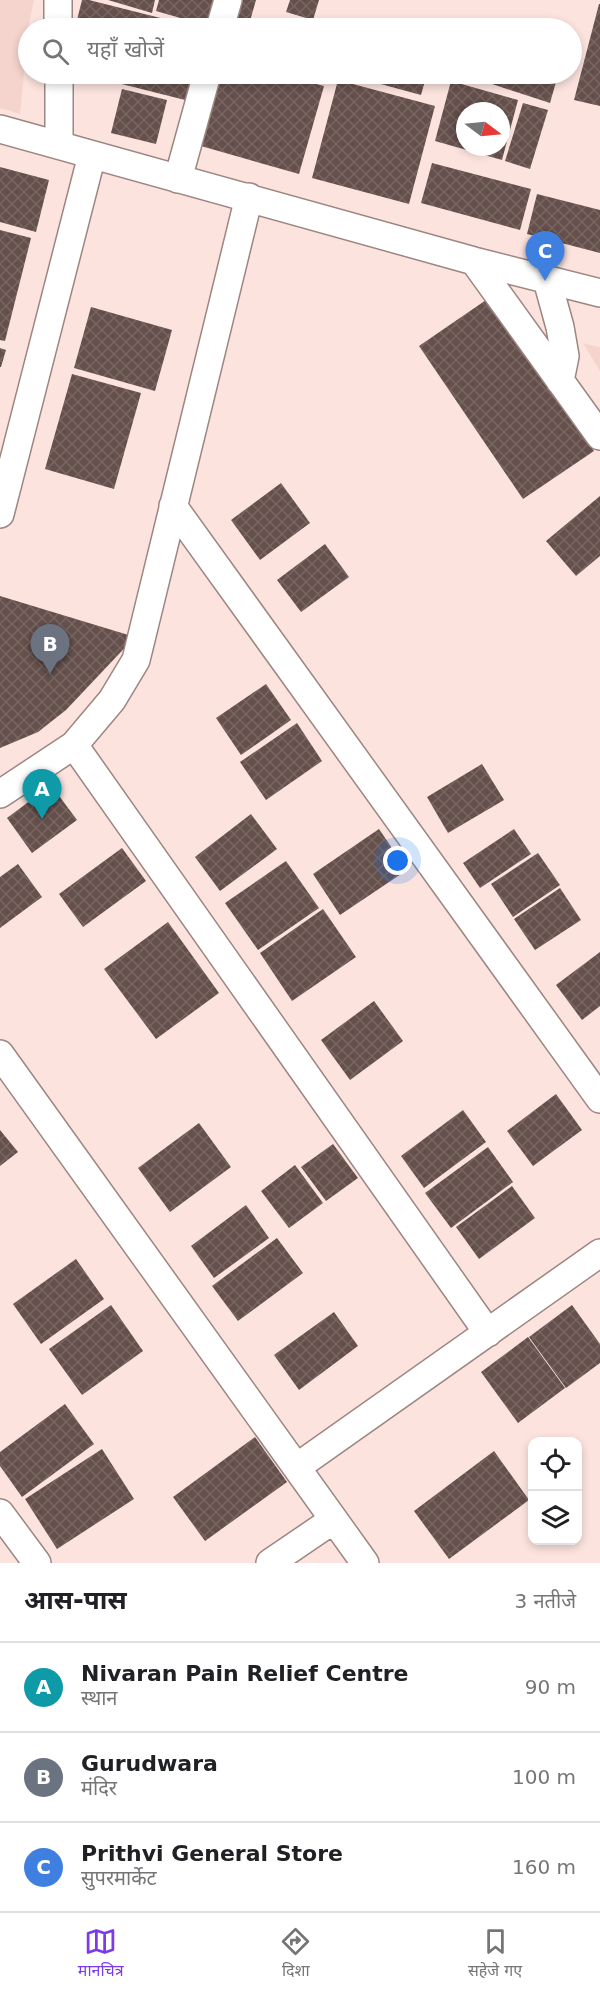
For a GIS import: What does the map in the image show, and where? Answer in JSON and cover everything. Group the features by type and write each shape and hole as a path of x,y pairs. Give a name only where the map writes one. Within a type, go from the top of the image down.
{"street":[{"path":"58,0 58,18"},
{"path":"223,18 228,0"},
{"path":"58,84 59,145"},
{"path":"178,178 204,84"},
{"path":"0,129 600,294"},
{"path":"0,514 92,155"},
{"path":"0,794 74,745 111,700 136,660 249,197"},
{"path":"474,261 600,436"},
{"path":"547,280 560,327 565,356 560,381"},
{"path":"173,506 600,1099"},
{"path":"74,745 488,1333"},
{"path":"0,1054 365,1563"},
{"path":"297,1467 488,1333 596,1266"},
{"path":"0,1513 37,1563"},
{"path":"270,1563 333,1520"}],"shaded area":[{"path":"0,0 34,0 30,18 18,18 18,84 23,84 20,114 0,108"},
{"path":"583,343 600,347 600,371"}],"building":[{"path":"82,0 89,0 160,18 78,18"},
{"path":"108,0 155,0 152,13"},
{"path":"159,0 215,0 210,18 180,18 156,11"},
{"path":"237,0 256,0 251,18 231,18"},
{"path":"290,0 319,0 314,18 286,12"},
{"path":"600,4 600,106 574,100 578,84 582,84 582,69"},
{"path":"122,84 193,84 189,101"},
{"path":"219,84 316,84 324,86 299,174 201,146"},
{"path":"337,84 353,84 435,106 409,204 312,178"},
{"path":"381,84 424,84 421,95"},
{"path":"450,84 462,84 518,100 510,130 510,102 456,102 456,147 435,141"},
{"path":"492,84 555,84 550,103"},
{"path":"122,89 167,100 156,144 111,133"},
{"path":"523,103 548,110 530,169 505,161 507,156 510,156 510,145"},
{"path":"488,156 503,156 502,160"},
{"path":"432,163 531,189 520,230 421,203"},
{"path":"0,167 49,180 36,232 0,222"},
{"path":"537,194 600,210 600,253 527,234"},
{"path":"0,230 31,238 5,341 0,340"},
{"path":"489,298 594,451 523,499 419,346"},
{"path":"91,307 172,330 155,391 74,368"},
{"path":"0,348 6,350 1,367 0,367"},
{"path":"72,374 141,393 114,489 45,469"},
{"path":"281,483 310,523 260,560 231,520"},
{"path":"600,496 600,556 576,576 546,541"},
{"path":"325,544 349,577 301,612 277,580"},
{"path":"0,596 135,637 66,710 38,732 0,748"},
{"path":"266,684 291,720 241,755 216,718"},
{"path":"297,723 322,761 266,800 240,762"},
{"path":"482,764 504,800 448,833 427,797"},
{"path":"51,785 77,820 32,853 7,818"},
{"path":"251,814 277,849 220,891 195,857"},
{"path":"379,829 407,870 340,915 313,874"},
{"path":"514,829 531,854 480,888 463,863"},
{"path":"122,848 146,881 83,927 59,894"},
{"path":"538,853 560,885 513,917 491,884"},
{"path":"286,861 319,908 258,950 225,903"},
{"path":"18,864 42,897 0,928 0,877"},
{"path":"560,888 581,920 535,950 514,919"},
{"path":"323,909 356,957 292,1001 260,953"},
{"path":"168,922 219,993 156,1039 104,969"},
{"path":"600,952 600,1006 582,1020 556,985"},
{"path":"374,1001 403,1041 350,1080 321,1040"},
{"path":"556,1094 582,1130 533,1166 507,1131"},
{"path":"463,1110 486,1142 424,1188 401,1156"},
{"path":"199,1123 231,1167 170,1212 138,1168"},
{"path":"0,1130 18,1152 0,1166"},
{"path":"333,1144 358,1178 326,1201 301,1167"},
{"path":"488,1147 513,1182 451,1228 425,1193"},
{"path":"295,1165 323,1203 289,1228 261,1191"},
{"path":"512,1186 535,1218 479,1259 456,1227"},
{"path":"246,1205 269,1238 214,1278 191,1246"},
{"path":"277,1238 303,1273 238,1321 212,1286"},
{"path":"76,1259 104,1299 41,1344 13,1304"},
{"path":"111,1305 143,1351 82,1395 49,1349"},
{"path":"572,1305 600,1344 600,1363 566,1388 529,1337"},
{"path":"334,1312 358,1346 299,1390 274,1355"},
{"path":"528,1337 565,1388 518,1423 481,1372"},
{"path":"65,1404 94,1444 22,1497 0,1466 0,1452"},
{"path":"255,1437 287,1482 205,1541 173,1497"},
{"path":"102,1449 134,1499 57,1549 25,1499"},
{"path":"494,1451 528,1499 449,1559 414,1511"}],"place":[{"name":"Prithvi General Store","path":"545,281"},
{"name":"Gurudwara","path":"50,674"},
{"name":"Nivaran Pain Relief Centre","path":"42,819"}]}
